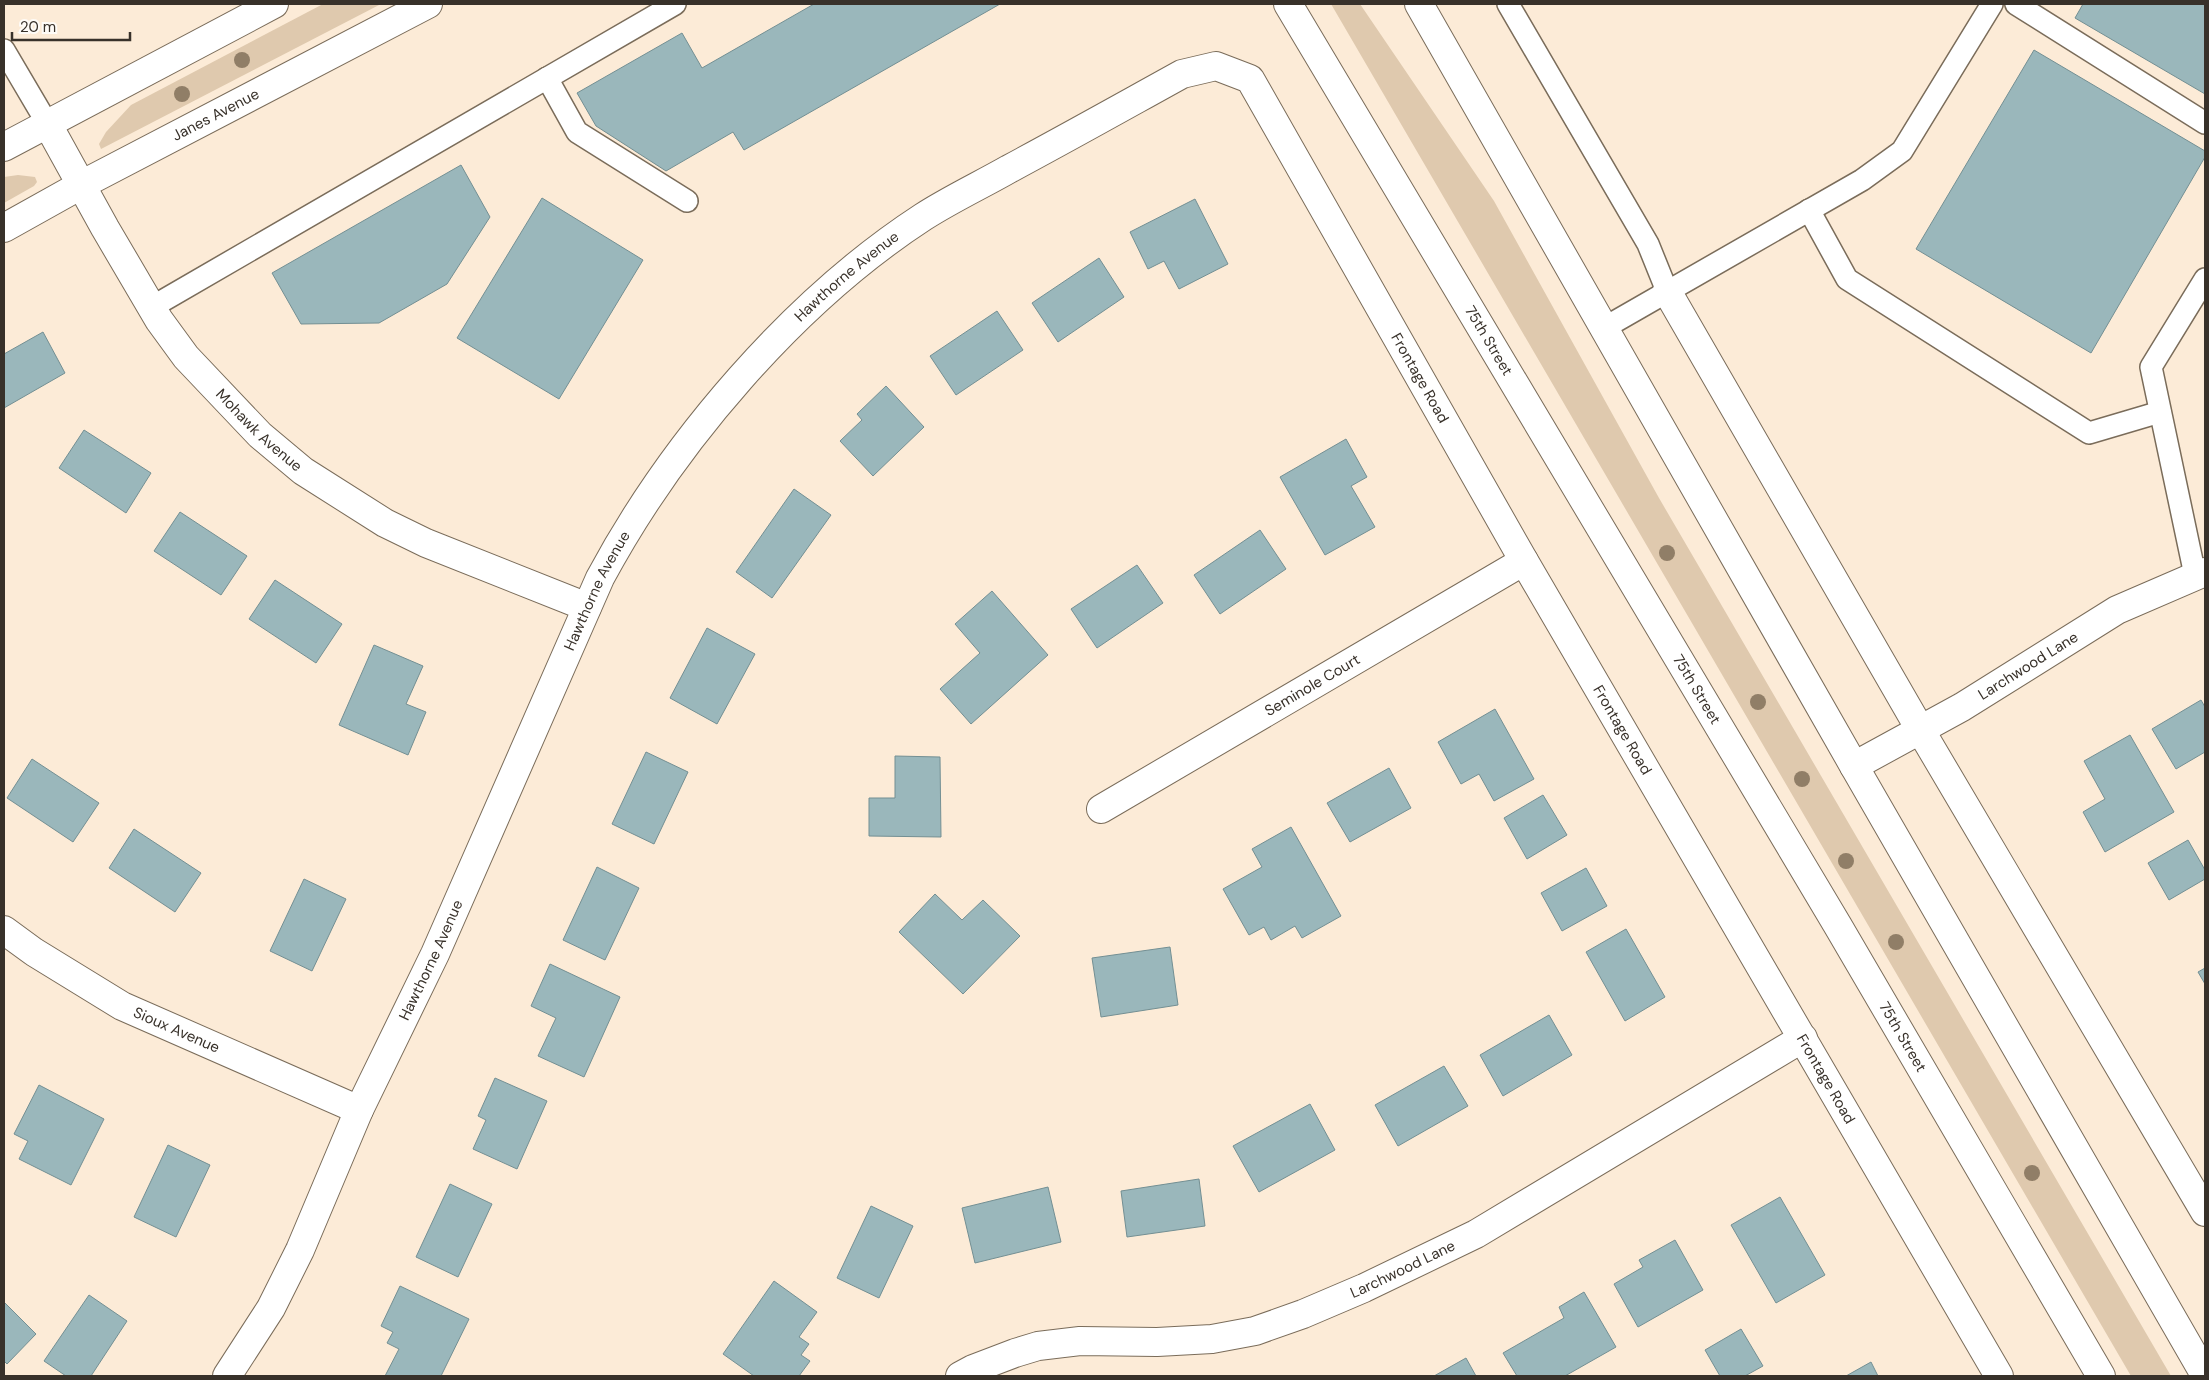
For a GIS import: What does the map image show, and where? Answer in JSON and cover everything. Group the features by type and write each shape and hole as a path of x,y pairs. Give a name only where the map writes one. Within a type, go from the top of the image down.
{"street":[{"path":"4,147 274,4"},
{"name":"Janes Avenue","path":"4,228 81,184 428,4"},
{"name":"75th Street","path":"1288,4 1843,935 2101,1376"},
{"path":"1419,4 1854,766 2205,1375"},
{"name":"Hawthorne Avenue","path":"227,1376 271,1308 291,1267 359,1110 435,954 587,607 625,530 664,472 756,361 852,268 924,217 1182,74 1216,66 1250,79"},
{"name":"Frontage Road","path":"1250,79 1524,561 1999,1376"},
{"name":"Mohawk Avenue","path":"47,123 152,307 186,357 218,393 260,435 303,471 385,523 426,543 587,607"},
{"path":"1667,291 1921,730 2205,1212"},
{"name":"Seminole Court","path":"1101,808 1524,561"},
{"name":"Larchwood Lane","path":"1854,766 1921,730 2117,610 2200,574"},
{"name":"Sioux Avenue","path":"4,930 34,952 122,1006 359,1110"},
{"name":"Larchwood Lane","path":"960,1376 973,1369 1038,1346 1080,1341 1156,1342 1212,1339 1255,1331 1303,1314 1364,1288 1476,1234 1803,1038"}],"lane":[{"path":"152,307 675,4"},
{"path":"1508,4 1648,244 1667,291"},
{"path":"1604,328 1862,180 1902,152 1992,4"},
{"path":"2016,4 2205,123"},
{"path":"4,50 47,123"},
{"path":"547,78 577,132 687,201"},
{"path":"1809,210 1847,279 2089,433 2160,412"},
{"path":"2200,574 2151,368 2205,279"}],"shaded area":[{"path":"323,4 381,4 101,149 99,144 106,132 131,105"},
{"path":"1331,4 1360,4 1494,201 1659,498 2171,1376 2131,1376"},
{"path":"18,175 35,177 37,182 34,186 4,203 4,177"}],"building":[{"path":"814,4 1000,4 744,150 733,132 666,171 596,126 577,93 682,33 702,68"},
{"path":"2083,4 2205,4 2205,94 2075,18"},
{"path":"2034,50 2205,151 2205,157 2091,353 1916,249"},
{"path":"461,165 490,217 447,284 379,323 301,324 272,273"},
{"path":"542,198 643,260 559,399 457,338"},
{"path":"1195,199 1228,264 1179,289 1164,261 1148,269 1130,232"},
{"path":"1099,258 1124,297 1058,342 1032,303"},
{"path":"997,311 1023,350 956,395 930,356"},
{"path":"43,332 65,373 4,408 4,354"},
{"path":"886,386 924,427 873,476 840,441 862,420 857,414"},
{"path":"84,430 151,473 126,513 59,468"},
{"path":"1346,439 1367,477 1351,486 1375,527 1325,555 1280,477"},
{"path":"794,489 831,515 772,598 736,572"},
{"path":"180,512 247,556 221,595 154,551"},
{"path":"1260,530 1286,569 1220,614 1194,575"},
{"path":"1137,565 1163,603 1097,648 1071,609"},
{"path":"275,580 342,624 316,663 249,619"},
{"path":"992,591 1048,655 971,724 940,689 980,653 955,624"},
{"path":"707,628 755,654 717,724 670,698"},
{"path":"374,645 423,666 406,704 426,712 408,755 339,725"},
{"path":"2201,700 2205,707 2205,752 2176,769 2152,729"},
{"path":"1495,709 1534,779 1494,801 1479,774 1461,784 1438,742"},
{"path":"2130,735 2174,812 2105,852 2083,812 2105,799 2084,761"},
{"path":"646,752 688,772 654,844 612,824"},
{"path":"895,756 940,757 941,837 869,836 869,798 895,798"},
{"path":"32,759 99,803 73,842 7,798"},
{"path":"1389,768 1411,808 1350,842 1327,803"},
{"path":"1543,795 1567,835 1527,859 1504,818"},
{"path":"1291,827 1341,916 1302,938 1295,926 1271,940 1264,927 1249,935 1223,889 1262,867 1252,849"},
{"path":"134,829 201,873 175,912 109,868"},
{"path":"2188,840 2205,870 2205,879 2169,900 2148,863"},
{"path":"597,867 639,888 605,960 563,940"},
{"path":"1586,868 1607,906 1562,931 1541,893"},
{"path":"304,879 346,899 312,971 270,951"},
{"path":"935,894 962,920 983,900 1020,936 963,994 899,932"},
{"path":"1626,929 1665,997 1625,1021 1586,952"},
{"path":"1170,947 1178,1005 1101,1017 1092,958"},
{"path":"550,964 620,997 584,1077 538,1056 556,1018 531,1006"},
{"path":"2205,968 2205,984 2198,972"},
{"path":"1549,1015 1572,1055 1503,1096 1480,1055"},
{"path":"1444,1066 1468,1106 1398,1146 1375,1105"},
{"path":"495,1078 547,1101 517,1169 473,1149 486,1120 478,1116"},
{"path":"39,1085 104,1119 71,1185 19,1159 28,1141 14,1134"},
{"path":"1310,1104 1335,1150 1259,1192 1233,1146"},
{"path":"168,1145 210,1165 176,1237 134,1217"},
{"path":"1199,1179 1205,1226 1127,1237 1121,1191"},
{"path":"450,1184 492,1204 458,1277 416,1257"},
{"path":"1048,1187 1061,1242 975,1263 962,1208"},
{"path":"1780,1197 1825,1275 1776,1303 1731,1225"},
{"path":"871,1206 913,1226 879,1298 837,1278"},
{"path":"1675,1240 1703,1290 1638,1327 1614,1284 1643,1267 1639,1260"},
{"path":"774,1281 817,1312 799,1337 809,1344 801,1355 810,1361 799,1376 754,1376 723,1354"},
{"path":"400,1286 469,1319 441,1376 385,1376 399,1349 387,1343 393,1332 381,1326"},
{"path":"1584,1292 1616,1347 1565,1376 1517,1376 1503,1353 1564,1318 1559,1307"},
{"path":"89,1295 127,1321 91,1376 66,1376 44,1361"},
{"path":"4,1302 36,1334 7,1364 4,1361"},
{"path":"1741,1329 1763,1366 1745,1376 1720,1376 1705,1350"},
{"path":"1466,1358 1476,1376 1434,1376"},
{"path":"1871,1362 1878,1376 1846,1376"}]}
